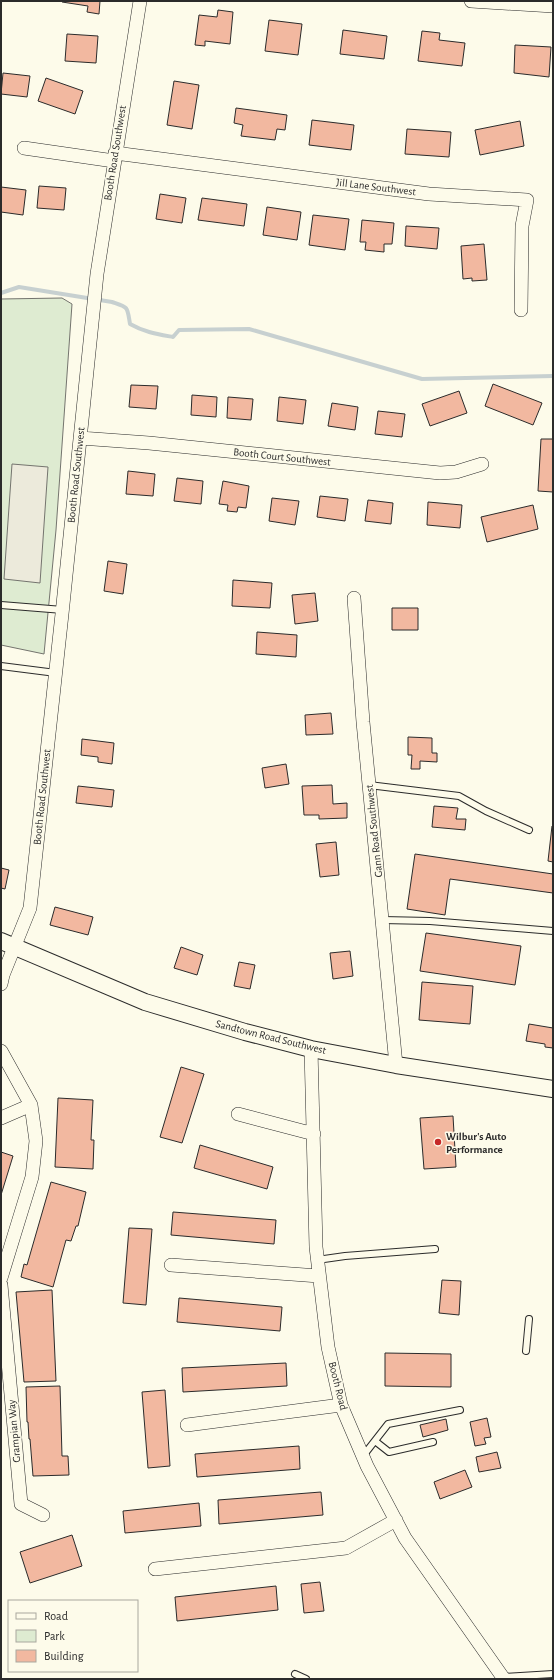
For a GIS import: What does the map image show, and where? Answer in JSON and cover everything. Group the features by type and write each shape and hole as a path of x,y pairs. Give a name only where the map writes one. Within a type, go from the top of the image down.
{"street":[{"name":"Booth Road Southwest","path":"8,944 30,908 56,673 92,315 97,274 140,1"},
{"path":"471,1 553,6"},
{"path":"24,148 115,157"},
{"name":"Jill Lane Southwest","path":"115,157 429,194 527,200 522,226 521,310"},
{"name":"Booth Court Southwest","path":"80,438 149,443 440,473 456,472 482,464"},
{"name":"Gann Road Southwest","path":"354,598 369,785 396,1065"},
{"path":"1,984 8,944"},
{"name":"Sandtown Road Southwest","path":"8,944 145,1002 217,1024 311,1049 396,1065 553,1088"},
{"name":"Booth Road","path":"311,1049 317,1260 328,1348 341,1405 363,1456 405,1538 504,1678"},
{"path":"1,1052 31,1105 36,1141 32,1177 1,1278"},
{"path":"1,1118 31,1105"},
{"path":"238,1114 314,1134"},
{"path":"171,1265 319,1276"},
{"name":"Grampian Way","path":"1,1285 21,1504 43,1515"},
{"path":"187,1425 341,1405"},
{"path":"155,1570 346,1548 396,1520"}],"lane":[{"path":"1,605 62,610"},
{"path":"1,666 56,673"},
{"path":"369,785 459,796 486,811 529,830"},
{"path":"382,920 430,921 553,931"},
{"path":"317,1260 345,1256 435,1249"},
{"path":"526,1351 529,1319"},
{"path":"363,1456 388,1424 460,1410"},
{"path":"375,1441 389,1452 433,1442"},
{"path":"295,1674 306,1679"},
{"path":"504,1678 553,1674"}],"green space":[{"path":"62,298 72,304 56,530 44,654 1,645 1,299"}],"shaded area":[{"path":"12,464 48,467 40,583 4,579"}],"building":[{"path":"62,1 100,1 99,14 87,12 88,6"},
{"path":"218,10 233,12 230,44 205,41 205,46 195,45 199,15 217,17"},
{"path":"269,20 302,24 298,55 265,51"},
{"path":"343,30 387,36 384,59 340,54"},
{"path":"422,31 440,33 439,40 465,43 462,66 418,61"},
{"path":"67,34 98,36 96,63 65,61"},
{"path":"515,45 551,47 549,77 514,73"},
{"path":"3,73 30,76 27,97 1,94"},
{"path":"46,78 83,91 75,114 38,101"},
{"path":"174,81 199,85 192,129 167,125"},
{"path":"236,108 287,115 285,130 277,129 275,140 241,136 243,125 234,123"},
{"path":"312,120 354,125 351,150 309,145"},
{"path":"520,121 524,146 480,155 475,130"},
{"path":"407,129 451,132 449,157 405,154"},
{"path":"39,186 66,188 64,210 37,208"},
{"path":"1,187 26,190 23,215 1,212"},
{"path":"160,194 186,198 182,223 156,219"},
{"path":"202,198 247,204 244,226 198,220"},
{"path":"267,207 301,212 297,240 263,235"},
{"path":"313,215 349,219 345,250 309,245"},
{"path":"362,220 394,223 392,244 384,244 384,252 365,250 366,242 360,242"},
{"path":"406,226 439,228 437,249 405,246"},
{"path":"484,244 487,280 472,281 472,278 463,279 461,246"},
{"path":"493,384 542,403 533,425 485,406"},
{"path":"131,385 158,386 156,409 129,407"},
{"path":"459,391 467,413 430,426 422,404"},
{"path":"192,395 217,397 216,417 191,415"},
{"path":"228,397 253,399 251,420 227,418"},
{"path":"279,397 306,400 303,424 277,421"},
{"path":"332,403 358,407 355,430 328,426"},
{"path":"378,411 405,414 402,437 375,434"},
{"path":"541,439 553,439 553,492 538,491"},
{"path":"128,471 155,474 153,496 126,494"},
{"path":"177,478 203,481 201,504 174,501"},
{"path":"223,481 249,486 246,508 238,507 237,512 227,511 228,505 219,504"},
{"path":"320,496 348,499 345,521 317,517"},
{"path":"272,498 299,501 295,525 269,521"},
{"path":"368,500 393,503 391,524 365,521"},
{"path":"428,502 462,505 460,528 427,525"},
{"path":"533,505 538,529 487,542 481,517"},
{"path":"108,561 127,564 123,594 104,591"},
{"path":"233,580 272,583 270,608 232,606"},
{"path":"315,593 318,621 295,624 292,595"},
{"path":"392,608 418,608 418,630 392,630"},
{"path":"257,632 297,635 296,657 256,654"},
{"path":"331,713 333,734 306,735 305,715"},
{"path":"408,737 432,738 432,753 437,753 437,762 420,761 420,769 411,769 412,755 408,755"},
{"path":"82,739 114,743 112,764 98,762 98,757 81,755"},
{"path":"286,764 289,784 265,788 262,768"},
{"path":"332,785 333,804 347,803 347,818 319,819 319,815 304,815 302,786"},
{"path":"78,786 114,790 112,807 76,803"},
{"path":"434,806 458,808 456,819 466,819 465,830 432,827"},
{"path":"553,826 553,862 548,861"},
{"path":"336,842 339,875 320,877 316,844"},
{"path":"415,854 553,874 553,893 450,879 445,915 407,909"},
{"path":"1,868 9,870 5,889 1,888"},
{"path":"55,907 93,917 88,935 50,925"},
{"path":"426,933 521,946 515,985 420,971"},
{"path":"181,947 203,955 197,975 174,968"},
{"path":"350,951 353,976 333,979 330,953"},
{"path":"239,962 255,965 250,989 234,986"},
{"path":"422,982 473,986 470,1024 419,1020"},
{"path":"529,1024 553,1028 553,1048 545,1047 545,1044 526,1041"},
{"path":"181,1067 204,1074 182,1143 160,1137"},
{"path":"58,1098 93,1100 91,1140 94,1140 93,1169 55,1167"},
{"name":"Wilbur's Auto Performance","path":"453,1116 456,1167 424,1169 420,1118"},
{"path":"200,1145 273,1167 267,1189 194,1168"},
{"path":"1,1152 13,1156 1,1195"},
{"path":"51,1182 86,1192 78,1226 76,1226 71,1241 66,1240 53,1287 21,1277 24,1264 27,1265"},
{"path":"173,1212 276,1220 274,1244 171,1235"},
{"path":"129,1228 152,1229 146,1305 123,1303"},
{"path":"442,1280 461,1281 459,1315 439,1313"},
{"path":"52,1290 56,1381 24,1382 16,1292"},
{"path":"179,1298 282,1307 280,1331 177,1322"},
{"path":"385,1353 451,1354 451,1387 385,1386"},
{"path":"286,1363 287,1386 183,1392 182,1368"},
{"path":"60,1386 62,1456 68,1456 69,1475 33,1476 27,1422 26,1387"},
{"path":"165,1390 170,1466 148,1468 142,1392"},
{"path":"487,1418 491,1437 484,1438 486,1444 475,1446 470,1422"},
{"path":"446,1419 448,1430 423,1437 420,1425"},
{"path":"299,1446 300,1469 197,1477 195,1454"},
{"path":"497,1452 501,1468 479,1472 476,1457"},
{"path":"465,1470 472,1487 440,1499 434,1482"},
{"path":"321,1492 323,1515 219,1524 218,1500"},
{"path":"199,1503 201,1526 125,1533 123,1511"},
{"path":"72,1535 82,1566 30,1583 20,1552"},
{"path":"320,1582 324,1611 304,1613 301,1584"},
{"path":"276,1586 278,1610 177,1621 175,1597"}],"waterway":[{"path":"1,293 19,287 112,302 126,308 130,324 135,327 156,334 173,337 179,330 249,329 422,379 553,376"}],"place":[{"name":"Wilbur's Auto Performance","path":"438,1142"}]}
